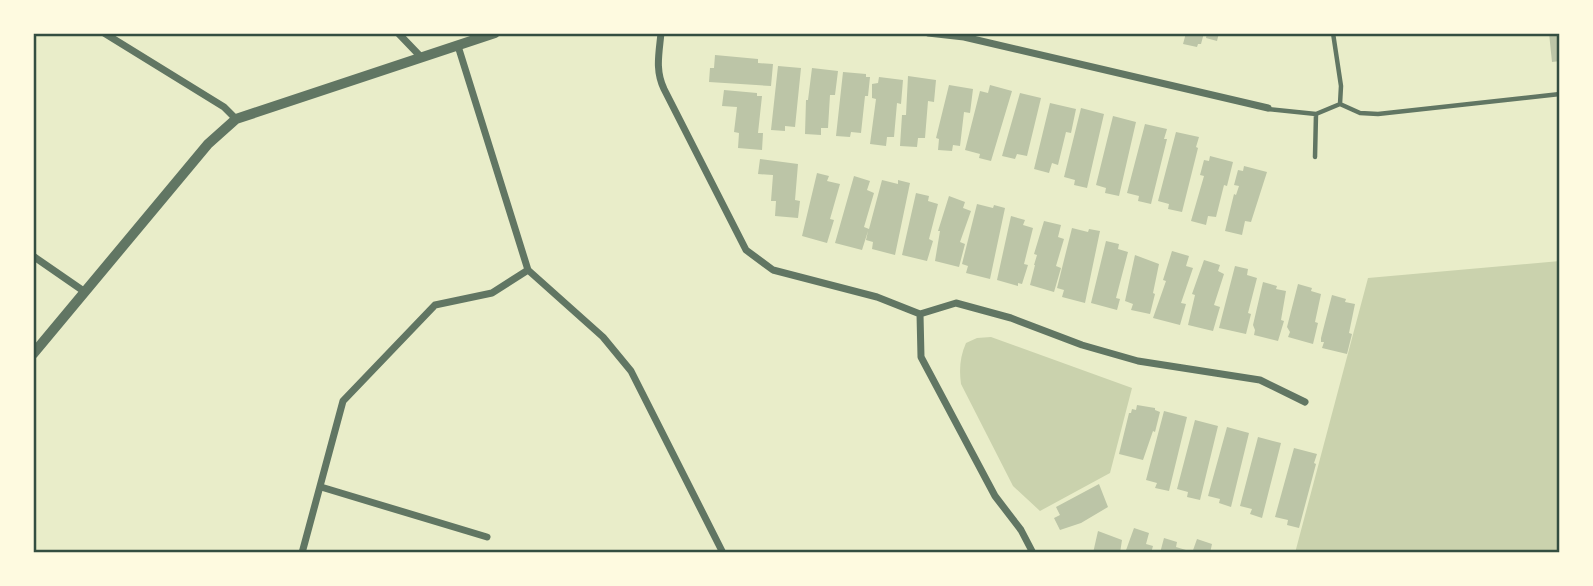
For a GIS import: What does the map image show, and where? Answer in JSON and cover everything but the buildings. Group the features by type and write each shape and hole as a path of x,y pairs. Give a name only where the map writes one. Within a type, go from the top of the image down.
{"street":[{"path":"104,33 224,107 236,120"},
{"path":"398,33 421,57"},
{"path":"33,354 208,144 236,120 495,33"},
{"path":"661,33 658,77 746,250 773,270 877,297 920,314 956,303 1012,318 1082,345 1138,361 1260,380 1305,402"},
{"path":"928,33 965,35 1268,108"},
{"path":"458,46 528,270 603,337 631,371 723,553"},
{"path":"33,256 85,292"},
{"path":"302,553 344,401 435,305 492,293 528,270"},
{"path":"920,314 921,357 995,496 1021,530 1033,553"},
{"path":"321,487 487,537"}],"lane":[{"path":"1333,33 1341,86 1340,104"},
{"path":"1268,108 1317,114 1340,104 1360,113 1378,114 1560,94"},
{"path":"1315,157 1317,114"}],"green space":[{"path":"1560,261 1560,553 1295,553 1368,278"},
{"path":"991,337 1132,388 1110,473 1040,511 1013,486 961,384 960,363 966,343 977,338"}]}
